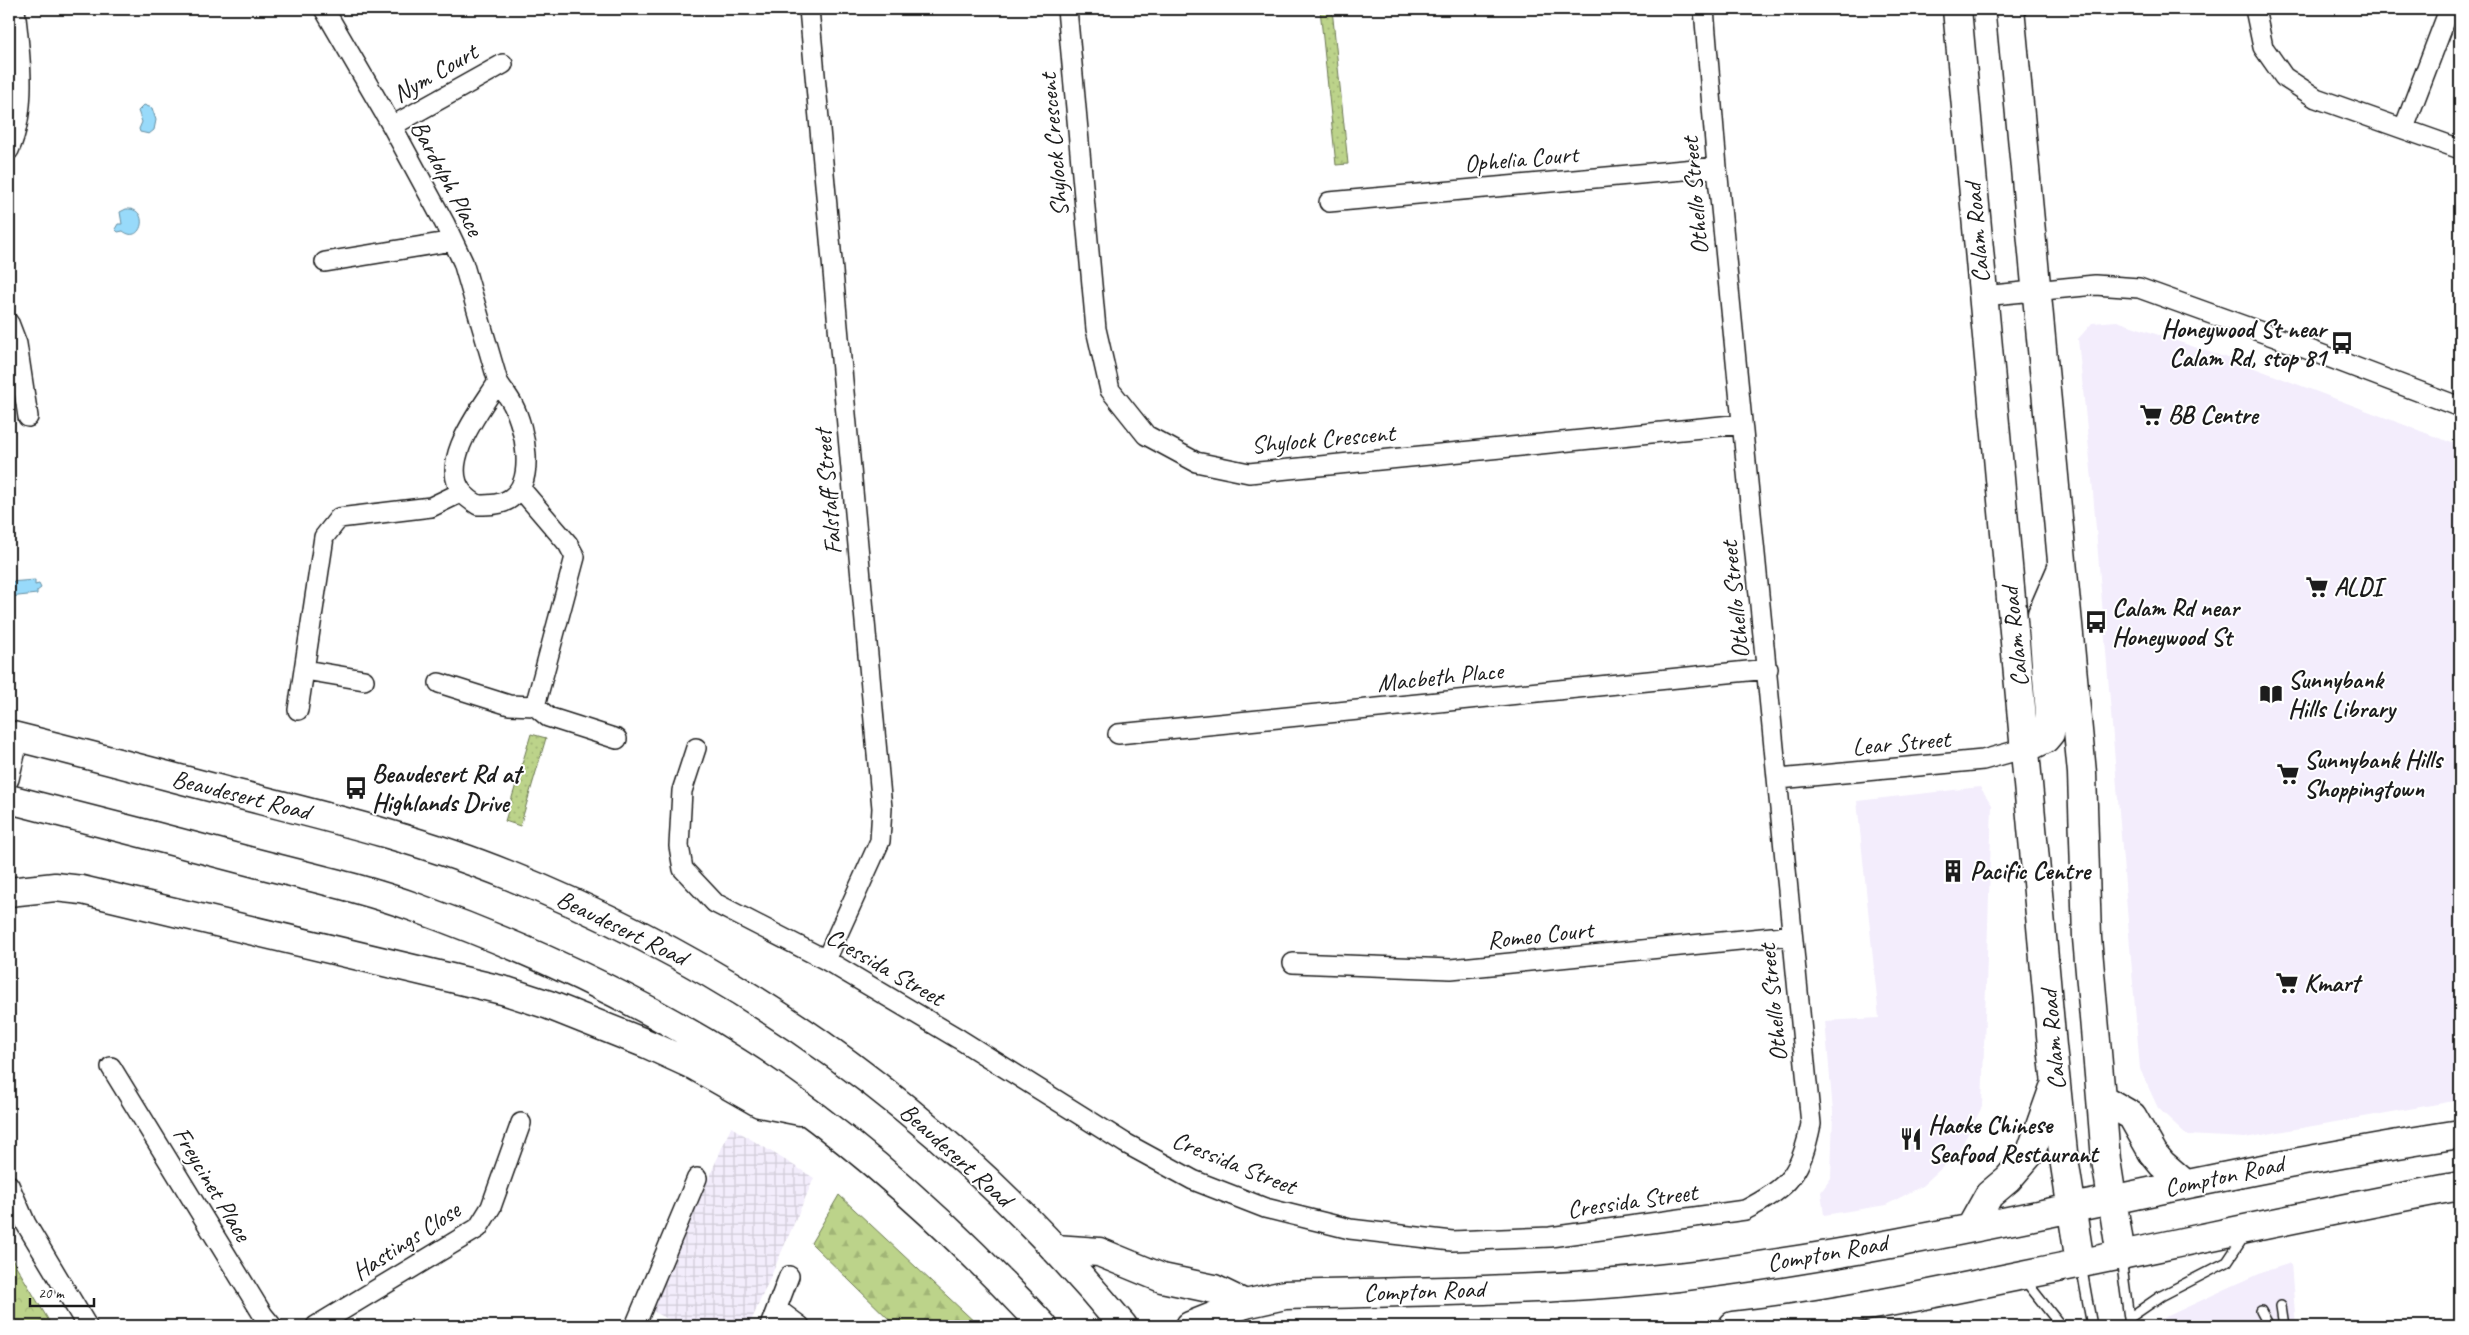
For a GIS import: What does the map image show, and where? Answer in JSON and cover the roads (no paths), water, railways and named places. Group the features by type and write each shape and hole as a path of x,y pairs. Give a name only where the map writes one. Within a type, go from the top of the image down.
{"main road":[{"name":"Calam Road","path":"1957,9 2057,1084 2071,1207 2080,1263"},
{"name":"Calam Road","path":"2010,9 2082,773 2087,938 2101,1098 2112,1199 2121,1256"},
{"path":"2026,748 2045,739 2050,732 2042,614 2062,568"},
{"name":"Beaudesert Road","path":"14,737 327,817 433,847 507,874 645,937 706,970 786,1019 858,1070 974,1168 1055,1249 1123,1326"},
{"path":"9,799 346,886 414,906 532,954 615,994 738,1063 809,1112 947,1228 995,1274 1043,1326"},
{"path":"9,892 55,887 82,890 506,991 549,1005 646,1044 695,1066 760,1103 809,1112"},
{"path":"1971,1227 1989,1195 2008,1179 2030,1152 2038,1138 2046,1104 2057,1084"},
{"path":"2101,1098 2132,1116 2153,1153 2162,1164 2186,1184"},
{"name":"Compton Road","path":"1190,1326 1244,1304 1285,1296 1543,1287 1680,1276 1812,1257 2318,1157 2460,1134"},
{"path":"1732,1326 1848,1310 2460,1186"},
{"path":"1055,1249 1099,1252 1128,1266 1162,1278 1214,1289 1244,1304"}],"street":[{"path":"9,150 20,102 19,46 15,9"},
{"name":"Bardolph Place","path":"324,9 392,126 463,262 498,382 514,406 522,437 527,460 526,473 520,489"},
{"name":"Falstaff Street","path":"809,9 882,808 880,841 826,960"},
{"name":"Shylock Crescent","path":"1067,9 1096,329 1110,390 1146,436 1196,462 1249,473 1742,424"},
{"name":"Othello Street","path":"1704,9 1717,167 1779,779 1791,935 1811,1124 1804,1156 1789,1181"},
{"path":"2256,9 2263,47 2284,77 2316,98 2404,128 2460,150"},
{"path":"2404,128 2446,18"},
{"name":"Nym Court","path":"392,126 503,64"},
{"name":"Ophelia Court","path":"1329,202 1717,167"},
{"path":"325,262 453,241"},
{"path":"1983,296 2095,285 2139,288 2460,407"},
{"path":"9,323 17,344 28,417"},
{"path":"498,382 465,435 456,460 455,475 462,492 478,506 510,499 520,489 568,544 575,557 534,706"},
{"path":"298,710 324,537 339,518 431,507 462,492"},
{"name":"Macbeth Place","path":"1118,734 1768,669"},
{"path":"305,670 364,680"},
{"path":"439,683 510,705 534,706 548,717 617,739"},
{"path":"9,779 14,737"},
{"name":"Cressida Street","path":"696,748 682,791 679,846 683,869 715,903 826,960 959,1039 1125,1143 1193,1180 1265,1208 1350,1229 1452,1240 1550,1238 1745,1210 1769,1198 1789,1181"},
{"name":"Lear Street","path":"1779,779 1982,760 2026,748"},
{"name":"Romeo Court","path":"1292,963 1451,969 1791,935"},
{"name":"Freycinet Place","path":"112,1067 263,1315 272,1326"},
{"name":"Hastings Close","path":"316,1326 478,1228 491,1207 521,1122"},
{"path":"635,1326 697,1178"},
{"path":"9,1185 26,1224 87,1326"},
{"path":"9,1210 26,1224"},
{"path":"770,1326 789,1276"},
{"path":"777,1309 800,1326"}],"lane":[{"path":"2130,1322 2161,1296 2227,1262 2249,1228"},
{"path":"2121,1256 2130,1322"},
{"path":"2080,1263 2092,1326"},
{"path":"2022,1276 2061,1326"},
{"path":"2281,1306 2284,1326"},
{"path":"2261,1311 2268,1326"}],"water":[{"path":"144,105 152,108 156,120 154,130 149,134 140,132 139,129 142,122 138,111"},
{"path":"126,209 134,210 141,219 139,230 135,234 123,231 118,232 115,229 118,224 122,224 120,212"},
{"path":"35,580 35,585 39,584 41,588 37,591 37,594 9,597 9,582"}],"place":[{"name":"Honeywood St near Calam Rd, stop 81","path":"2342,343"},
{"name":"BB Centre","path":"2151,415"},
{"name":"ALDI","path":"2317,587"},
{"name":"Calam Rd near Honeywood St","path":"2096,622"},
{"name":"Sunnybank Hills Library","path":"2271,694"},
{"name":"Sunnybank Hills Shoppingtown","path":"2288,774"},
{"name":"Beaudesert Rd at Highlands Drive","path":"356,788"},
{"name":"Pacific Centre","path":"1953,871"},
{"name":"Kmart","path":"2287,983"},
{"name":"Haoke Chinese Seafood Restaurant","path":"1911,1139"}]}
